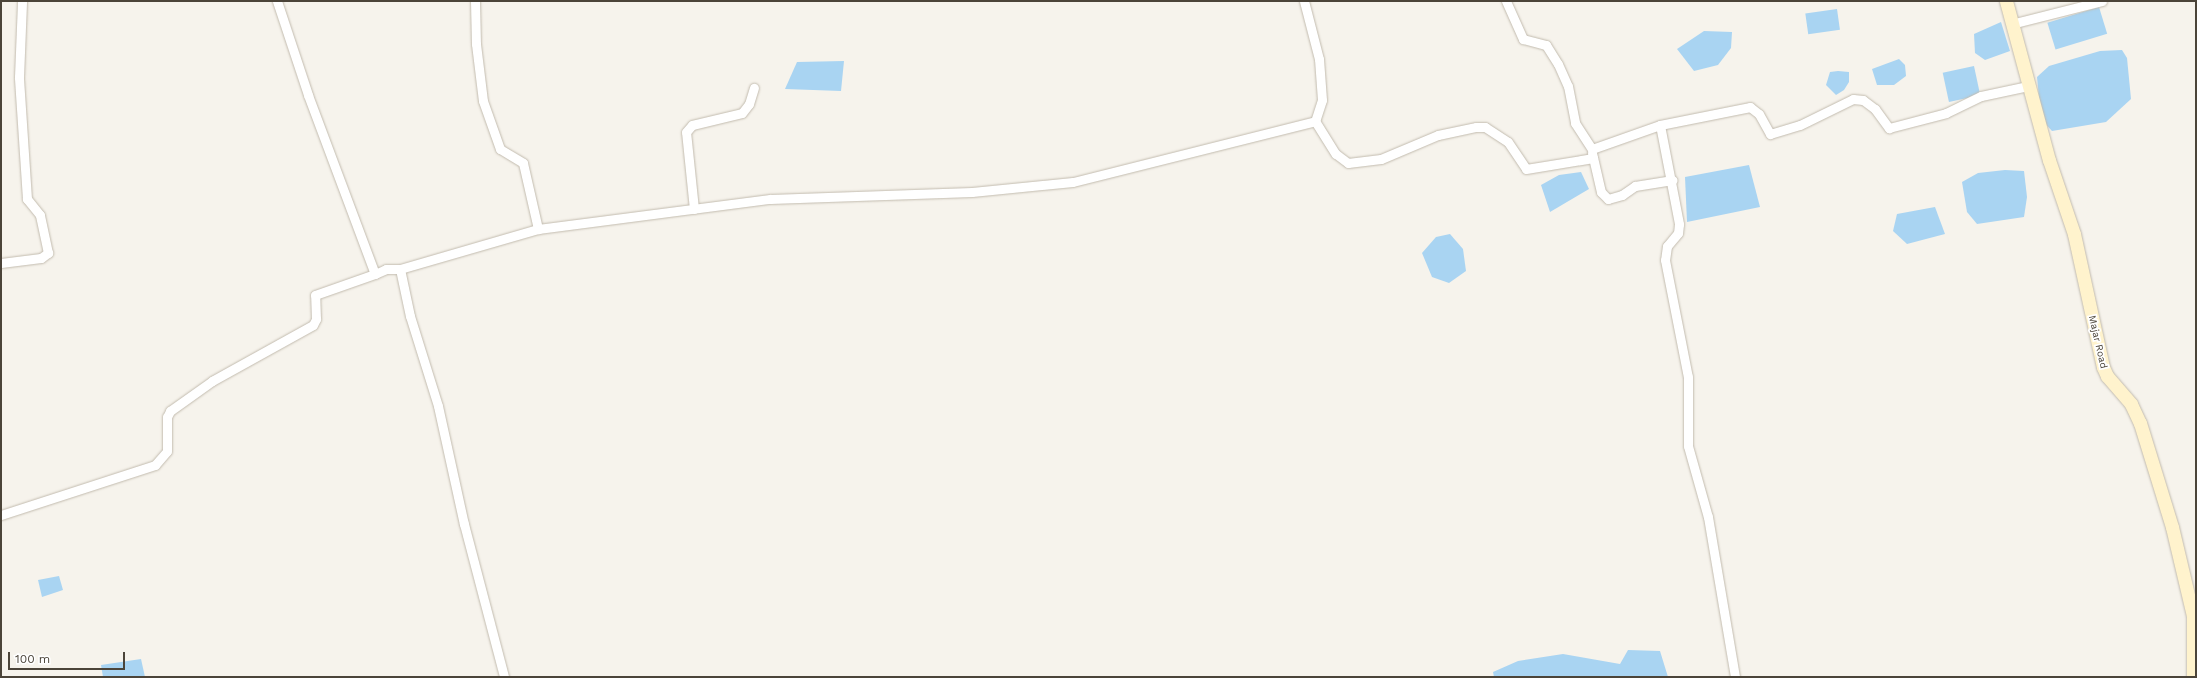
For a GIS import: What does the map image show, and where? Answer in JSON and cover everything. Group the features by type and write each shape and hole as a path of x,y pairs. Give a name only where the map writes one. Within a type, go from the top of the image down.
{"main road":[{"name":"Majar Road","path":"2006,1 2028,86 2074,234 2104,367 2107,376 2131,404 2140,423 2172,527 2193,616 2193,677"}],"street":[{"path":"1,263 41,258 48,253 40,215 27,199 19,77 22,1"},
{"path":"277,1 308,95 375,274"},
{"path":"475,1 476,44 483,101 500,149 523,163 538,229"},
{"path":"1304,1 1319,59 1322,100 1315,121"},
{"path":"1506,1 1523,39 1546,45 1558,64 1568,86 1574,123 1592,154 1601,192 1608,199 1622,195 1635,186 1673,180"},
{"path":"2011,24 2102,1"},
{"path":"1315,121 1336,154 1348,163 1381,159 1438,135 1476,127 1485,127 1508,142 1526,170 1592,154 1660,125 1750,107 1759,114 1770,134 1800,125 1853,99 1863,100 1875,109 1889,128 1946,113 1981,96 2028,86"},
{"path":"694,209 686,132 692,125 746,110 754,88"},
{"path":"1,515 155,465 167,451 167,417 170,410 212,381 313,325 316,319 315,295 386,269 400,269 538,229 770,199 942,193 1073,182 1315,121"},
{"path":"1660,125 1673,180 1679,224 1678,233 1667,246 1665,260 1688,377 1688,446 1708,517 1735,677"},
{"path":"400,269 410,316 438,406 464,524 504,677"}],"water":[{"path":"2099,7 2107,34 2056,50 2047,23"},
{"path":"1837,9 1840,30 1808,34 1805,13"},
{"path":"2001,22 2010,51 1985,60 1975,53 1974,34"},
{"path":"1704,31 1732,32 1731,48 1718,65 1694,71 1677,49"},
{"path":"2122,50 2127,58 2131,99 2106,122 2052,131 2041,119 2037,77 2049,66 2100,51"},
{"path":"1899,59 1905,65 1906,76 1894,85 1877,85 1872,69"},
{"path":"844,61 841,91 785,89 797,62"},
{"path":"1974,66 1980,95 1949,102 1943,73"},
{"path":"1830,72 1849,72 1849,82 1844,90 1836,95 1826,85"},
{"path":"1749,165 1760,207 1687,222 1685,177"},
{"path":"2005,170 2024,171 2027,197 2024,217 1977,224 1967,212 1962,182 1978,173"},
{"path":"1581,172 1589,189 1550,212 1541,185 1559,175"},
{"path":"1935,207 1945,234 1907,244 1893,231 1897,214"},
{"path":"1450,234 1463,249 1466,271 1449,283 1432,277 1422,253 1436,237"},
{"path":"59,576 63,590 42,597 38,580"},
{"path":"1628,650 1660,651 1668,677 1494,677 1493,672 1518,661 1563,654 1620,664"},
{"path":"141,659 145,677 103,677 101,665"}]}
